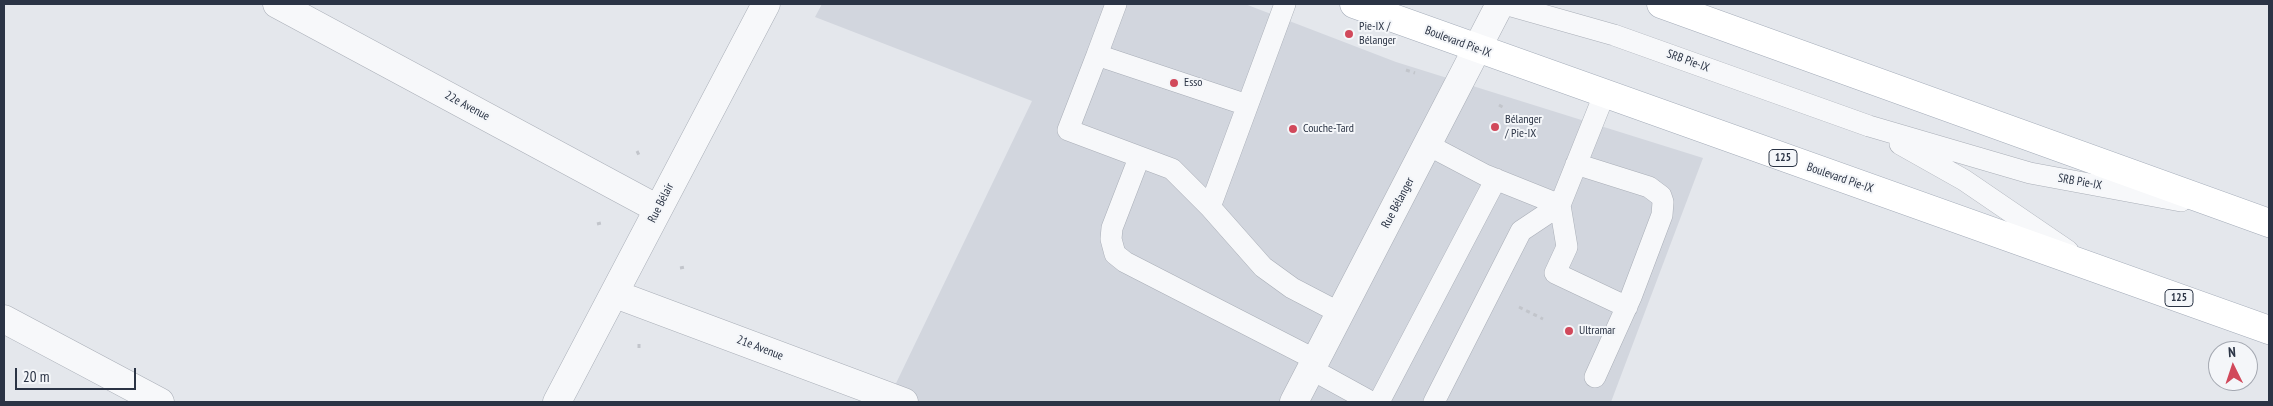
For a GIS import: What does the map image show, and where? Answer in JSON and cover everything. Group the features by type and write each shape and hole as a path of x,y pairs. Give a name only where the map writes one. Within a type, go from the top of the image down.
{"main road":[{"name":"Boulevard Pie-IX","path":"1354,4 2269,330"},
{"path":"1661,4 2269,224"}],"street":[{"name":"22e Avenue","path":"277,4 658,209"},
{"name":"Rue Bélair","path":"557,402 616,294 658,209 766,4"},
{"name":"Rue Bélanger","path":"1294,402 1500,4"},
{"name":"21e Avenue","path":"616,294 904,402"},
{"path":"4,319 160,402"}],"lane":[{"path":"1116,4 1068,130 1172,170 1210,207 1263,267 1292,288 1340,313"},
{"path":"1210,207 1285,4"},
{"name":"SRB Pie-IX","path":"1504,4 1614,35 1869,126 2030,173 2235,211"},
{"path":"1097,55 1247,105"},
{"path":"1604,94 1560,206 1567,247 1555,273 1627,306"},
{"name":"SRB Pie-IX","path":"1869,126 1964,180 2088,266"},
{"path":"1428,145 1496,179 1560,206"},
{"path":"1140,158 1112,228 1111,239 1115,254 1125,262 1313,365 1371,402"},
{"path":"1576,164 1649,187 1661,196 1663,202 1662,215 1627,306 1594,377"},
{"path":"1379,402 1496,179"},
{"path":"1434,402 1521,231 1560,206"}],"path":[{"path":"1406,70 1415,72"},
{"path":"1499,105 1506,109"},
{"path":"597,224 602,223"},
{"path":"680,268 685,267"}],"shaded area":[{"path":"822,4 1245,4 1396,62 1703,158 1611,402 887,402 1032,101 815,17"}],"place":[{"name":"Pie-IX / Bélanger","path":"1349,34"},
{"name":"Esso","path":"1174,83"},
{"name":"Bélanger / Pie-IX","path":"1495,127"},
{"name":"Couche-Tard","path":"1293,129"},
{"name":"Ultramar","path":"1569,331"}]}
